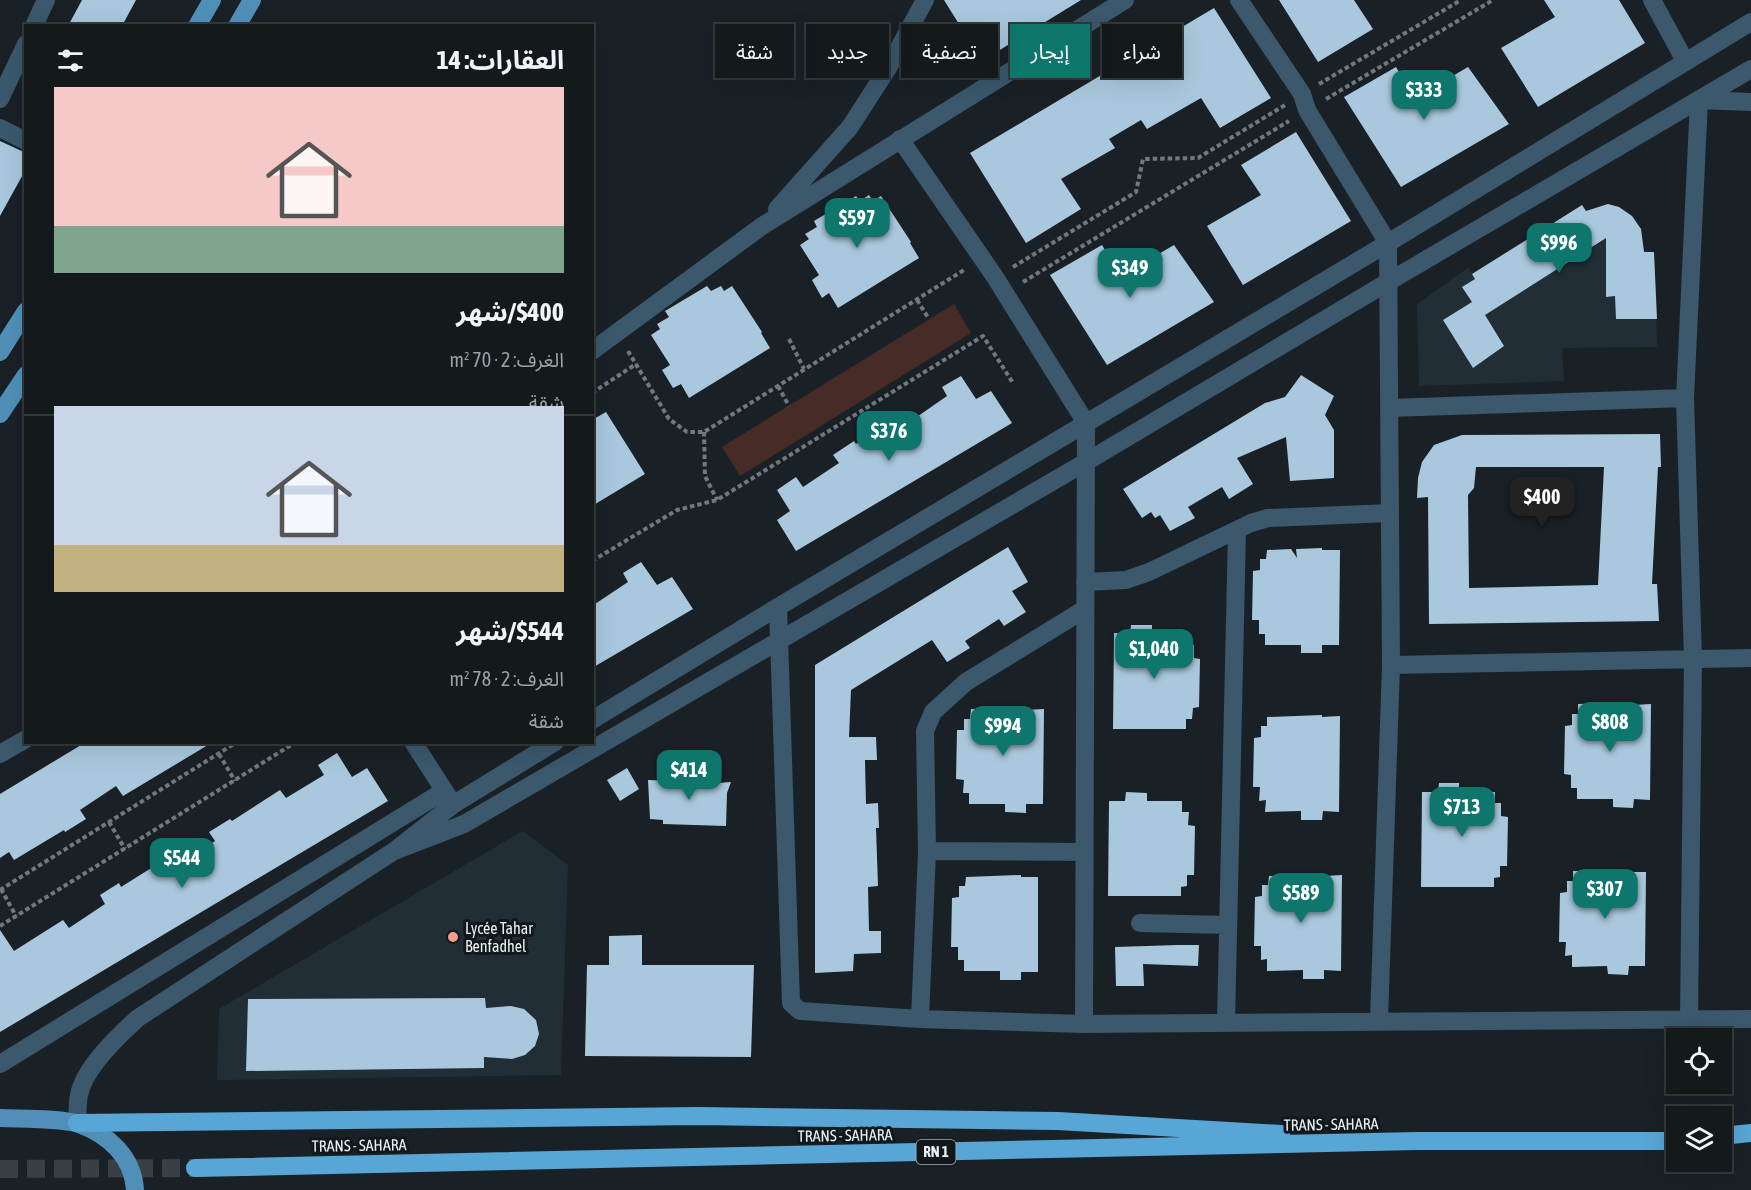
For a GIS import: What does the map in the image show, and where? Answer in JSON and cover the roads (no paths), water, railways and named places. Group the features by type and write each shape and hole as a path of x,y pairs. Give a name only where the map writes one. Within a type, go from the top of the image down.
{"highway":[{"path":"77,1123 699,1116 1058,1121 1418,1141"},
{"path":"1732,1135 1751,1132"},
{"name":"TRANS - SAHARA","path":"195,1168 1418,1141 1666,1141"},
{"path":"1732,1141 1751,1141"}],"main road":[{"path":"198,24 212,0"},
{"path":"238,24 252,0"},
{"path":"0,352 24,314"},
{"path":"0,414 24,378"},
{"path":"0,1118 77,1123 103,1136 126,1157 135,1190"}],"street":[{"path":"35,24 46,0"},
{"path":"762,226 850,127 888,68 924,0"},
{"path":"594,350 762,226 1125,0"},
{"path":"1239,0 1305,102 1388,243 1391,665 1379,1021"},
{"path":"1652,0 1685,61"},
{"path":"594,719 1388,243 1751,21"},
{"path":"0,99 24,48"},
{"path":"77,1123 79,1093 94,1065 115,1038 138,1018 394,852 464,824 1086,462 1751,69"},
{"path":"1699,100 1751,102"},
{"path":"1689,1020 1693,659 1686,398 1699,100"},
{"path":"0,128 24,140"},
{"path":"900,139 995,277 1086,423 1084,1024"},
{"path":"1389,408 1686,398"},
{"path":"1085,582 1126,580 1149,572 1237,530 1268,518 1390,513"},
{"path":"1226,1023 1237,530"},
{"path":"778,607 791,1003 801,1011 920,1019 1084,1024 1751,1019"},
{"path":"920,1019 927,851 925,731 933,712 966,682 1085,609"},
{"path":"1391,665 1751,658"},
{"path":"0,754 24,740"},
{"path":"413,744 449,798"},
{"path":"0,1064 449,798 551,744"},
{"path":"394,852 449,798"},
{"path":"927,851 1084,852"},
{"path":"1140,923 1228,925"}],"tunnel":[{"path":"0,1169 195,1168"}],"place":[{"name":"Lycée Tahar Benfadhel","path":"453,937"}]}
